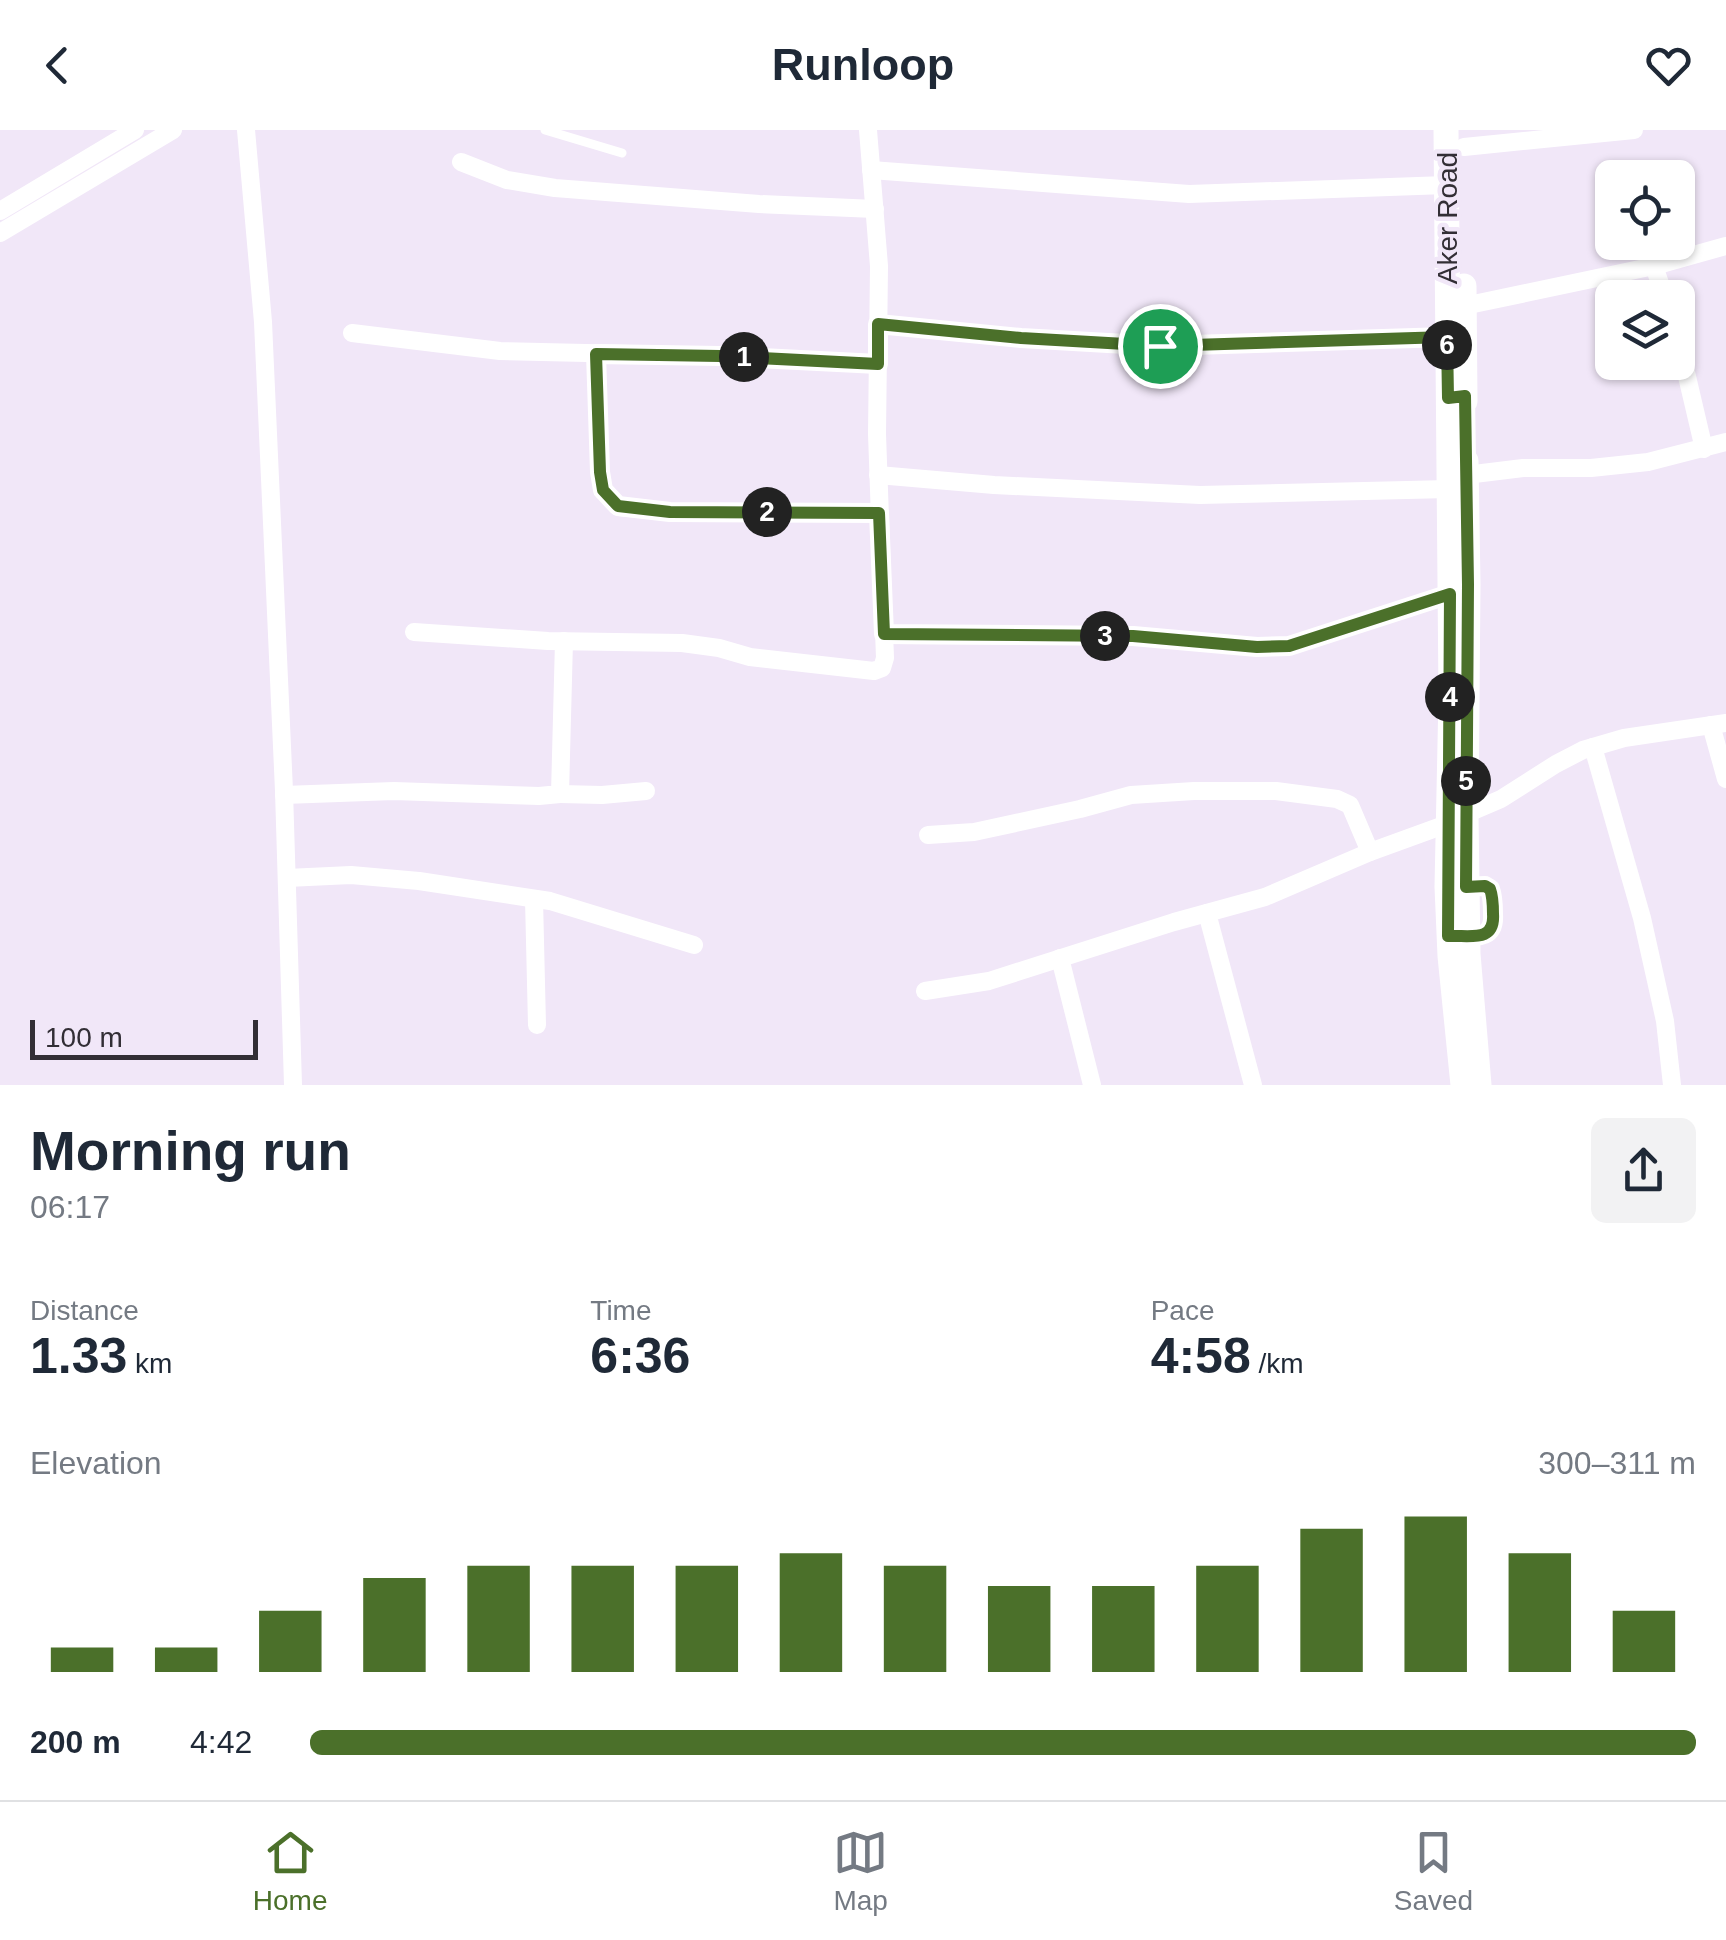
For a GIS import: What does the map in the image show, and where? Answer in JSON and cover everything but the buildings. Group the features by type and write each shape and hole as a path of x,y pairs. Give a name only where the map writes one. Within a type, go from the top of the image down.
{"street":[{"path":"0,211 135,130"},
{"path":"0,233 172,130"},
{"path":"246,130 264,322 293,1085"},
{"path":"414,632 564,641 682,642 750,657 874,671 882,668 885,658 878,475 879,266 868,130"},
{"path":"1458,136 1634,130"},
{"name":"Aker Road","path":"1457,397 1447,337 1446,185 1458,136"},
{"name":"Aker Road","path":"1458,136 1464,306 1457,397 1458,482 1468,693 1456,819 1466,887 1458,935 1468,954 1479,1085"},
{"path":"461,162 508,180 554,188 874,209"},
{"path":"872,170 1189,194 1446,185"},
{"path":"1464,306 1654,266 1726,246"},
{"path":"1654,266 1658,280"},
{"path":"878,324 1160,346 1447,337"},
{"path":"352,333 500,351 878,364"},
{"path":"596,354 600,472 603,490 618,506 670,512 879,513"},
{"path":"1688,380 1704,449"},
{"path":"878,475 1200,495 1458,482 1523,468 1591,468 1648,462 1726,442"},
{"name":"Aker Road","path":"1458,482 1450,594 1457,1043 1463,1085"},
{"path":"884,634 1133,636 1257,647 1289,646 1450,594"},
{"path":"560,794 564,641"},
{"path":"925,991 989,981 1265,898 1502,799 1556,764 1624,738 1719,724 1726,778"},
{"path":"1593,747 1642,918 1665,1021 1672,1085"},
{"path":"284,795 394,790 539,796 646,791"},
{"path":"928,835 974,832 1131,795 1276,791 1337,798 1350,806 1370,852"},
{"path":"287,878 351,874 534,899 694,945"},
{"path":"534,899 537,1025"},
{"path":"1207,913 1253,1085"},
{"path":"1060,958 1092,1085"}],"lane":[{"path":"545,130 622,153"}],"route":[{"path":"878,324 1160,346 1447,337 1448,398 1465,396 1466,887 1490,889 1494,925 1484,935 1448,936 1450,594 1289,646 1257,647 1133,636 884,634 879,513 670,512 618,506 603,490 596,354 878,364 878,324"}]}
